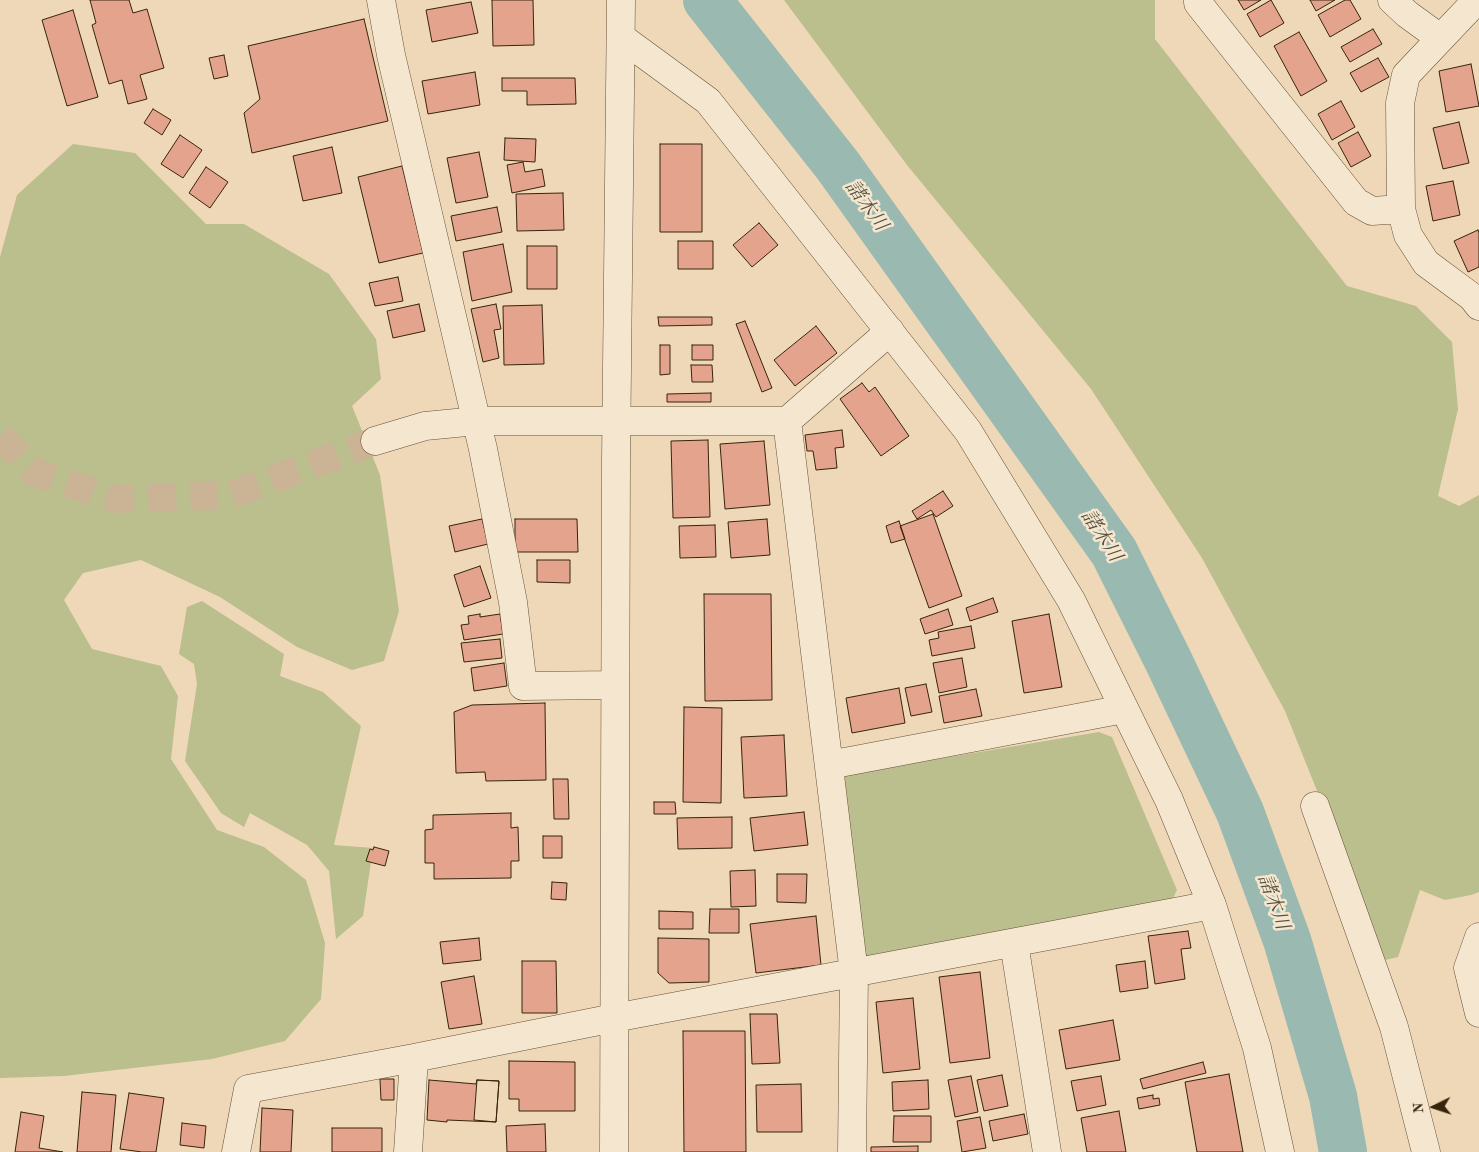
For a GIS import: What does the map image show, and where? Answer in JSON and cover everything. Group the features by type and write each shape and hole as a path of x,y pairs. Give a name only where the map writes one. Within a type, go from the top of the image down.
{"street":[{"path":"381,0 391,55 477,421 512,602 523,686 615,686"},
{"path":"614,1152 616,420 621,0"},
{"path":"1198,0 1198,3 1356,202 1372,211 1401,209"},
{"path":"1392,0 1407,14 1440,38"},
{"path":"1476,0 1406,75 1400,103 1401,209 1408,235 1426,263 1472,297 1479,306"},
{"path":"622,38 708,101 968,432 1071,600 1169,800 1212,905 1257,1048 1280,1152"},
{"path":"375,441 425,426 477,421 787,421 890,331"},
{"path":"787,421 854,973 852,1152"},
{"path":"829,765 1124,709"},
{"path":"1315,806 1394,1027 1426,1152"},
{"path":"236,1152 248,1089 1212,905"},
{"path":"1479,937 1468,968 1479,1013"},
{"path":"1014,942 1047,1152"},
{"path":"408,1152 414,1058"}],"green space":[{"path":"784,0 1155,0 1155,39 1347,286 1416,306 1452,342 1458,409 1438,496 1459,506 1479,495 1479,892 1445,900 1420,890 1398,957 1385,960 1285,711 1202,558 1091,389 907,165"},
{"path":"73,144 135,153 206,224 244,224 329,274 376,339 381,379 352,406 380,475 399,611 384,661 352,670 297,647 220,597 141,560 83,573 64,600 92,649 161,666 178,696 171,759 217,830 264,847 306,880 325,943 321,999 285,1041 212,1059 64,1076 0,1078 0,257 17,195"},
{"path":"202,601 284,654 280,676 323,692 361,726 334,845 373,848 363,916 336,939 329,871 307,845 250,813 244,827 221,813 185,761 197,684 194,664 179,654 187,607"},
{"path":"1099,732 1112,737 1177,890 1172,900 864,957 842,775"}],"building":[{"path":"90,0 129,0 133,13 147,9 164,68 140,75 147,99 128,104 122,80 109,84 92,25 96,23"},
{"path":"492,0 533,0 534,45 493,46"},
{"path":"1238,0 1261,0 1244,10"},
{"path":"1271,0 1284,23 1260,37 1247,14"},
{"path":"1310,0 1335,0 1316,11"},
{"path":"1345,0 1350,0 1361,19 1330,37 1318,15"},
{"path":"471,2 478,33 432,42 426,10"},
{"path":"73,10 98,97 67,106 42,20"},
{"path":"364,19 388,121 252,153 244,113 260,99 248,46"},
{"path":"1373,29 1382,44 1350,62 1341,47"},
{"path":"1299,32 1327,81 1301,96 1274,46"},
{"path":"224,55 228,76 214,79 209,58"},
{"path":"1378,58 1389,77 1361,92 1350,73"},
{"path":"1471,64 1479,106 1446,112 1439,71"},
{"path":"475,72 480,105 428,114 422,81"},
{"path":"502,78 575,78 576,104 527,105 527,91 502,91"},
{"path":"1341,101 1355,127 1332,140 1318,114"},
{"path":"153,109 171,120 162,135 144,123"},
{"path":"1459,122 1469,163 1443,169 1433,128"},
{"path":"1358,132 1371,156 1351,167 1338,143"},
{"path":"180,135 202,150 183,178 161,164"},
{"path":"505,138 536,139 535,162 504,160"},
{"path":"660,144 702,144 702,232 660,232"},
{"path":"332,147 342,193 303,201 293,156"},
{"path":"479,152 488,197 456,203 447,158"},
{"path":"523,162 525,172 542,169 545,186 512,193 507,165"},
{"path":"402,166 423,253 379,263 358,177"},
{"path":"206,167 228,182 210,208 189,193"},
{"path":"1453,181 1460,215 1433,221 1426,186"},
{"path":"563,193 564,230 517,231 516,194"},
{"path":"497,207 502,232 456,241 451,216"},
{"path":"759,223 778,245 752,267 733,245"},
{"path":"1478,230 1479,267 1468,272 1454,241"},
{"path":"678,241 713,241 713,269 678,269"},
{"path":"503,244 512,292 472,301 463,252"},
{"path":"527,246 557,246 557,289 527,289"},
{"path":"398,277 403,301 375,306 369,283"},
{"path":"419,304 425,331 393,338 387,311"},
{"path":"496,304 501,329 494,330 499,358 483,362 471,309"},
{"path":"542,305 544,364 504,365 503,306"},
{"path":"658,317 712,317 712,325 659,326"},
{"path":"745,321 772,388 762,392 736,324"},
{"path":"816,326 837,353 795,386 774,360"},
{"path":"660,345 670,345 670,374 660,375"},
{"path":"692,345 713,345 713,360 692,360"},
{"path":"691,365 712,365 713,382 692,382"},
{"path":"862,383 869,392 875,387 909,436 881,456 840,399"},
{"path":"711,393 711,402 667,402 667,394"},
{"path":"842,430 844,447 835,448 837,468 816,470 813,451 807,451 805,435"},
{"path":"708,440 710,517 673,518 671,441"},
{"path":"764,441 770,505 725,509 720,444"},
{"path":"943,491 953,506 936,517 931,510 917,519 912,511"},
{"path":"933,514 962,596 929,608 900,526"},
{"path":"482,519 488,544 455,552 449,526"},
{"path":"515,519 577,519 578,552 515,552"},
{"path":"767,519 770,555 731,558 728,522"},
{"path":"899,521 905,539 891,543 886,526"},
{"path":"715,525 716,557 680,558 679,526"},
{"path":"537,560 570,560 570,583 537,582"},
{"path":"480,566 491,598 464,607 454,575"},
{"path":"704,594 771,594 772,700 705,701"},
{"path":"993,598 998,612 970,621 966,608"},
{"path":"948,609 953,625 925,634 920,619"},
{"path":"480,614 480,617 500,614 503,634 464,640 461,625 469,624 468,616"},
{"path":"1049,614 1062,687 1024,693 1012,621"},
{"path":"971,626 975,648 932,656 929,640 939,638 938,632"},
{"path":"500,639 502,658 464,662 461,643"},
{"path":"962,658 967,687 939,693 933,663"},
{"path":"504,663 507,686 474,691 471,668"},
{"path":"926,684 932,712 911,716 905,688"},
{"path":"899,688 905,723 852,733 846,698"},
{"path":"976,689 982,716 944,723 939,696"},
{"path":"545,703 546,780 486,781 485,772 456,773 454,712 472,705"},
{"path":"684,707 722,708 721,803 683,802"},
{"path":"784,735 787,796 744,798 741,737"},
{"path":"553,779 568,779 569,819 554,819"},
{"path":"654,802 675,802 676,814 654,814"},
{"path":"804,812 808,845 754,851 750,818"},
{"path":"511,813 511,828 518,827 519,861 511,861 511,878 434,879 434,863 425,863 425,830 433,829 433,815"},
{"path":"732,817 732,848 678,849 677,818"},
{"path":"543,836 562,836 562,858 543,858"},
{"path":"374,847 389,851 385,866 366,861 370,849 373,850"},
{"path":"755,870 756,906 731,907 730,871"},
{"path":"777,874 807,874 806,903 777,902"},
{"path":"552,882 567,883 566,900 551,899"},
{"path":"710,909 739,909 739,933 709,933"},
{"path":"659,911 693,912 693,929 659,929"},
{"path":"816,916 821,965 756,973 750,924"},
{"path":"1188,931 1191,948 1181,949 1185,979 1155,984 1148,936"},
{"path":"479,938 481,960 443,964 440,942"},
{"path":"658,938 709,939 709,982 669,983 658,973"},
{"path":"522,961 556,961 557,1013 522,1013"},
{"path":"1145,961 1148,988 1120,992 1116,965"},
{"path":"980,972 990,1058 950,1063 939,977"},
{"path":"474,976 482,1024 449,1029 441,982"},
{"path":"913,998 920,1069 883,1073 876,1002"},
{"path":"750,1014 777,1014 780,1063 752,1064"},
{"path":"1113,1020 1120,1060 1066,1069 1059,1030"},
{"path":"683,1031 745,1031 746,1152 684,1152"},
{"path":"509,1061 575,1062 575,1111 519,1111 519,1099 509,1099"},
{"path":"1203,1062 1206,1073 1143,1089 1140,1079"},
{"path":"1229,1074 1243,1152 1197,1152 1185,1082"},
{"path":"1002,1075 1008,1106 984,1111 977,1080"},
{"path":"971,1076 978,1112 955,1117 948,1080"},
{"path":"1101,1076 1106,1105 1077,1111 1071,1081"},
{"path":"380,1079 394,1079 394,1100 381,1100"},
{"path":"429,1080 476,1084 477,1080 499,1081 496,1122 427,1120"},
{"path":"477,1080 499,1081 496,1122 474,1120"},
{"path":"928,1080 929,1109 893,1111 892,1082"},
{"path":"801,1084 802,1132 757,1132 756,1085"},
{"path":"82,1092 116,1095 111,1152 77,1152"},
{"path":"129,1093 164,1098 156,1152 120,1149"},
{"path":"1153,1095 1153,1099 1159,1098 1160,1105 1139,1109 1137,1098"},
{"path":"262,1108 293,1110 291,1152 260,1152"},
{"path":"1119,1111 1126,1152 1087,1152 1081,1118"},
{"path":"21,1112 44,1116 39,1148 63,1152 15,1152"},
{"path":"1024,1114 1028,1134 993,1141 989,1121"},
{"path":"894,1116 931,1116 931,1142 893,1142"},
{"path":"980,1117 986,1148 962,1152 957,1121"},
{"path":"182,1123 206,1126 204,1148 180,1145"},
{"path":"545,1124 546,1152 507,1152 506,1126"},
{"path":"332,1128 382,1128 382,1152 332,1152"},
{"path":"918,1146 918,1152 871,1152 871,1147"}],"waterway":[{"name":"諸木川","path":"707,0 838,166 1114,552 1240,812 1287,940 1333,1096 1343,1152"}],"tunnel":[{"path":"0,436 36,473 116,499 231,495 375,441"}]}
